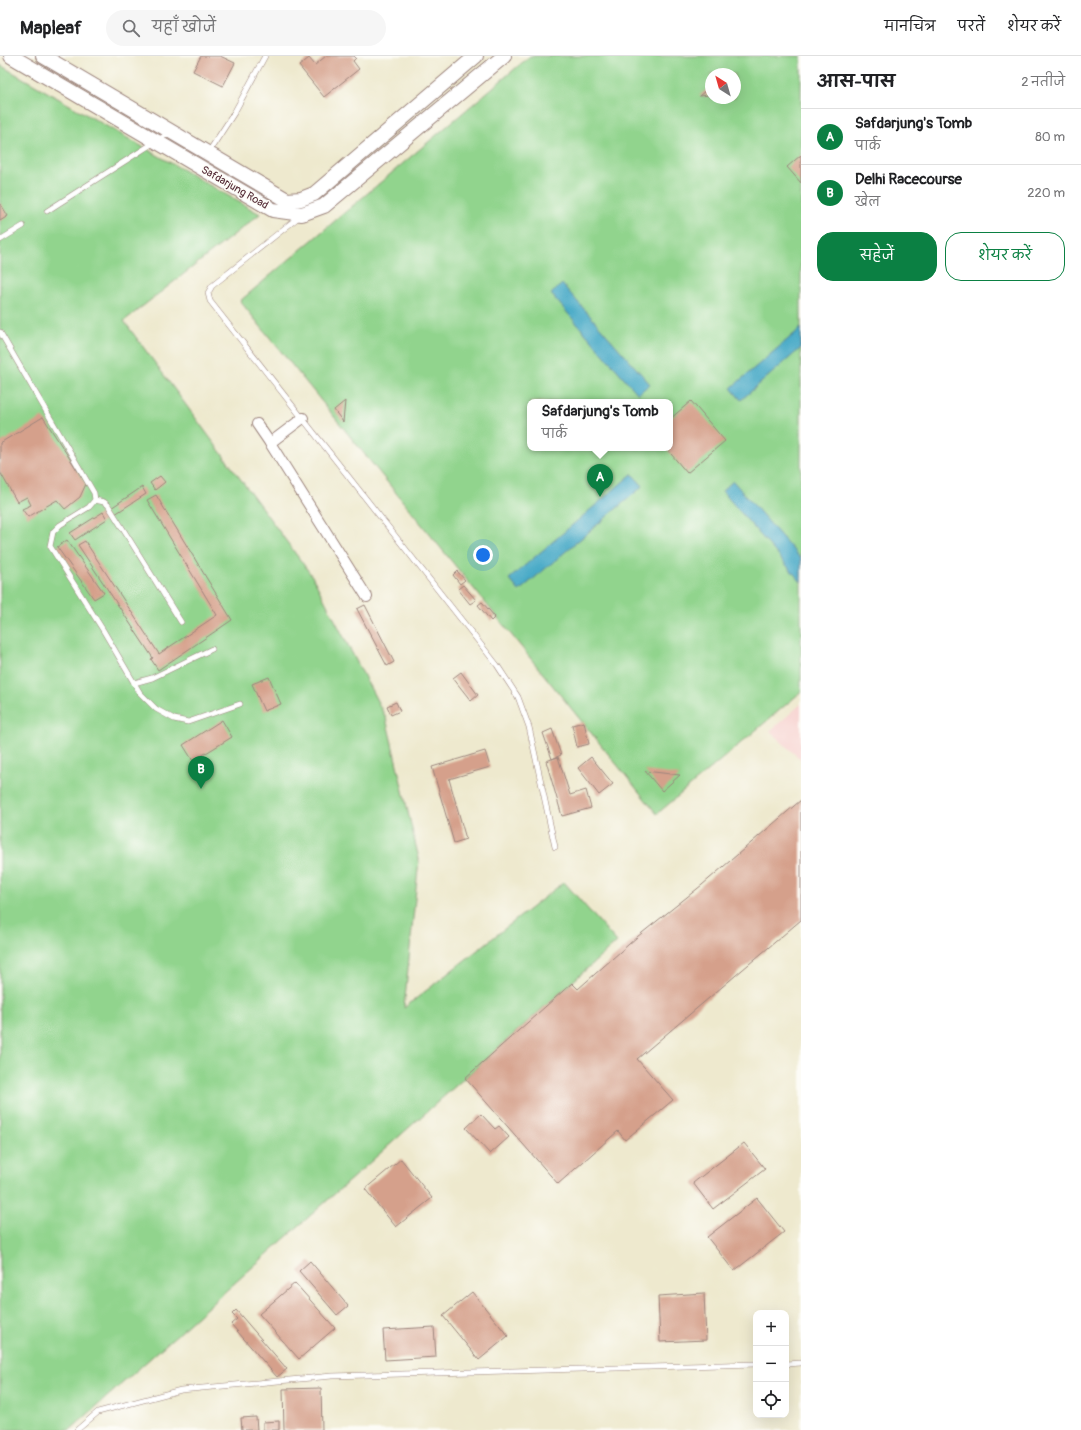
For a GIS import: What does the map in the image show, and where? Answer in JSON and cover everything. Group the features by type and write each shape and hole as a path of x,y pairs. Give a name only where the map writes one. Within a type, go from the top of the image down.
{"main road":[{"name":"Safdarjung Road","path":"11,56 273,210 304,211 324,206 504,56"},
{"name":"Safdarjung Road","path":"43,56 287,200 312,197 476,56"}],"street":[{"path":"270,443 303,418"},
{"path":"257,424 367,596"}],"lane":[{"path":"208,153 234,113 265,56"},
{"path":"47,211 171,132"},
{"path":"304,211 212,286 208,293 210,301 497,665 518,697 529,727 555,847"},
{"path":"0,240 23,226"},
{"path":"0,332 94,493 95,500 89,507 60,525 53,532 50,546 103,630 140,693 156,709 174,720 188,722 240,704"},
{"path":"95,500 104,502 108,505 181,622"},
{"path":"134,683 152,678 212,649"},
{"path":"789,1364 801,1363"},
{"path":"77,1430 98,1412 181,1390 324,1376 753,1364"}],"shaded area":[{"path":"801,704 801,760 770,731"}],"green space":[{"path":"530,56 801,56 801,692 657,814 240,301"},
{"path":"0,65 260,214 124,321 312,576 386,718 419,859 404,1008 564,882 617,942 70,1430 0,1430"}],"water":[{"path":"562,284 650,384 638,394 551,294"},
{"path":"801,328 801,348 741,400 731,388"},
{"path":"632,474 643,486 519,591 509,579"},
{"path":"733,481 801,559 801,582 722,491"}],"building":[{"path":"201,56 220,56 235,63 223,86 193,71"},
{"path":"326,56 354,56 356,58 353,61 359,69 324,97 299,66 309,58 315,65"},
{"path":"705,91 705,96 699,96"},
{"path":"801,155 801,183 787,167"},
{"path":"0,203 8,216 0,221"},
{"path":"345,401 343,422 334,410"},
{"path":"691,401 725,441 687,473 669,451 673,451 673,416"},
{"path":"43,417 86,484 80,497 65,509 57,500 28,517 22,509 31,505 27,497 17,502 0,472 0,443"},
{"path":"160,476 165,482 155,490 150,483"},
{"path":"142,487 146,494 115,514 111,508"},
{"path":"156,495 232,620 158,670 151,659 153,658 78,545 85,541 159,654 217,615 147,500"},
{"path":"103,512 107,519 75,540 70,533"},
{"path":"67,540 104,593 94,599 57,547"},
{"path":"457,571 465,580 460,584 453,575"},
{"path":"463,585 476,600 470,604 458,589"},
{"path":"482,602 495,617 491,621 478,605"},
{"path":"365,605 394,662 387,666 357,609"},
{"path":"461,672 478,695 471,701 453,678"},
{"path":"269,677 281,704 264,711 252,684"},
{"path":"396,702 400,711 391,715 387,706"},
{"path":"222,720 232,737 193,761 183,745"},
{"path":"584,722 589,744 577,747 572,725"},
{"path":"552,729 561,755 552,759 543,733"},
{"path":"485,751 490,767 449,779 466,839 454,843 432,767"},
{"path":"558,757 570,795 586,790 591,808 562,816 546,761"},
{"path":"591,757 613,784 599,795 578,768"},
{"path":"645,771 680,775 662,791"},
{"path":"801,800 801,920 637,1059 673,1100 625,1140 618,1131 558,1184 465,1078 572,983 578,989 637,937 702,885"},
{"path":"481,1114 495,1129 499,1126 509,1137 490,1154 466,1128"},
{"path":"744,1143 765,1169 713,1209 693,1183"},
{"path":"401,1159 432,1198 396,1227 365,1189"},
{"path":"757,1198 784,1232 734,1271 707,1237"},
{"path":"310,1261 348,1306 337,1315 299,1271"},
{"path":"295,1283 335,1328 299,1359 259,1314"},
{"path":"472,1292 508,1336 479,1360 443,1316"},
{"path":"704,1293 706,1340 660,1342 658,1296"},
{"path":"236,1310 287,1369 277,1377 231,1324 237,1319 232,1314"},
{"path":"434,1327 436,1357 385,1360 383,1330"},
{"path":"321,1388 322,1430 284,1430 283,1389"},
{"path":"256,1417 257,1430 242,1430 241,1418"},
{"path":"279,1421 279,1430 263,1430 263,1422"}],"place":[{"name":"Safdarjung's Tomb","path":"600,497"},
{"name":"Delhi Racecourse","path":"201,789"}]}
